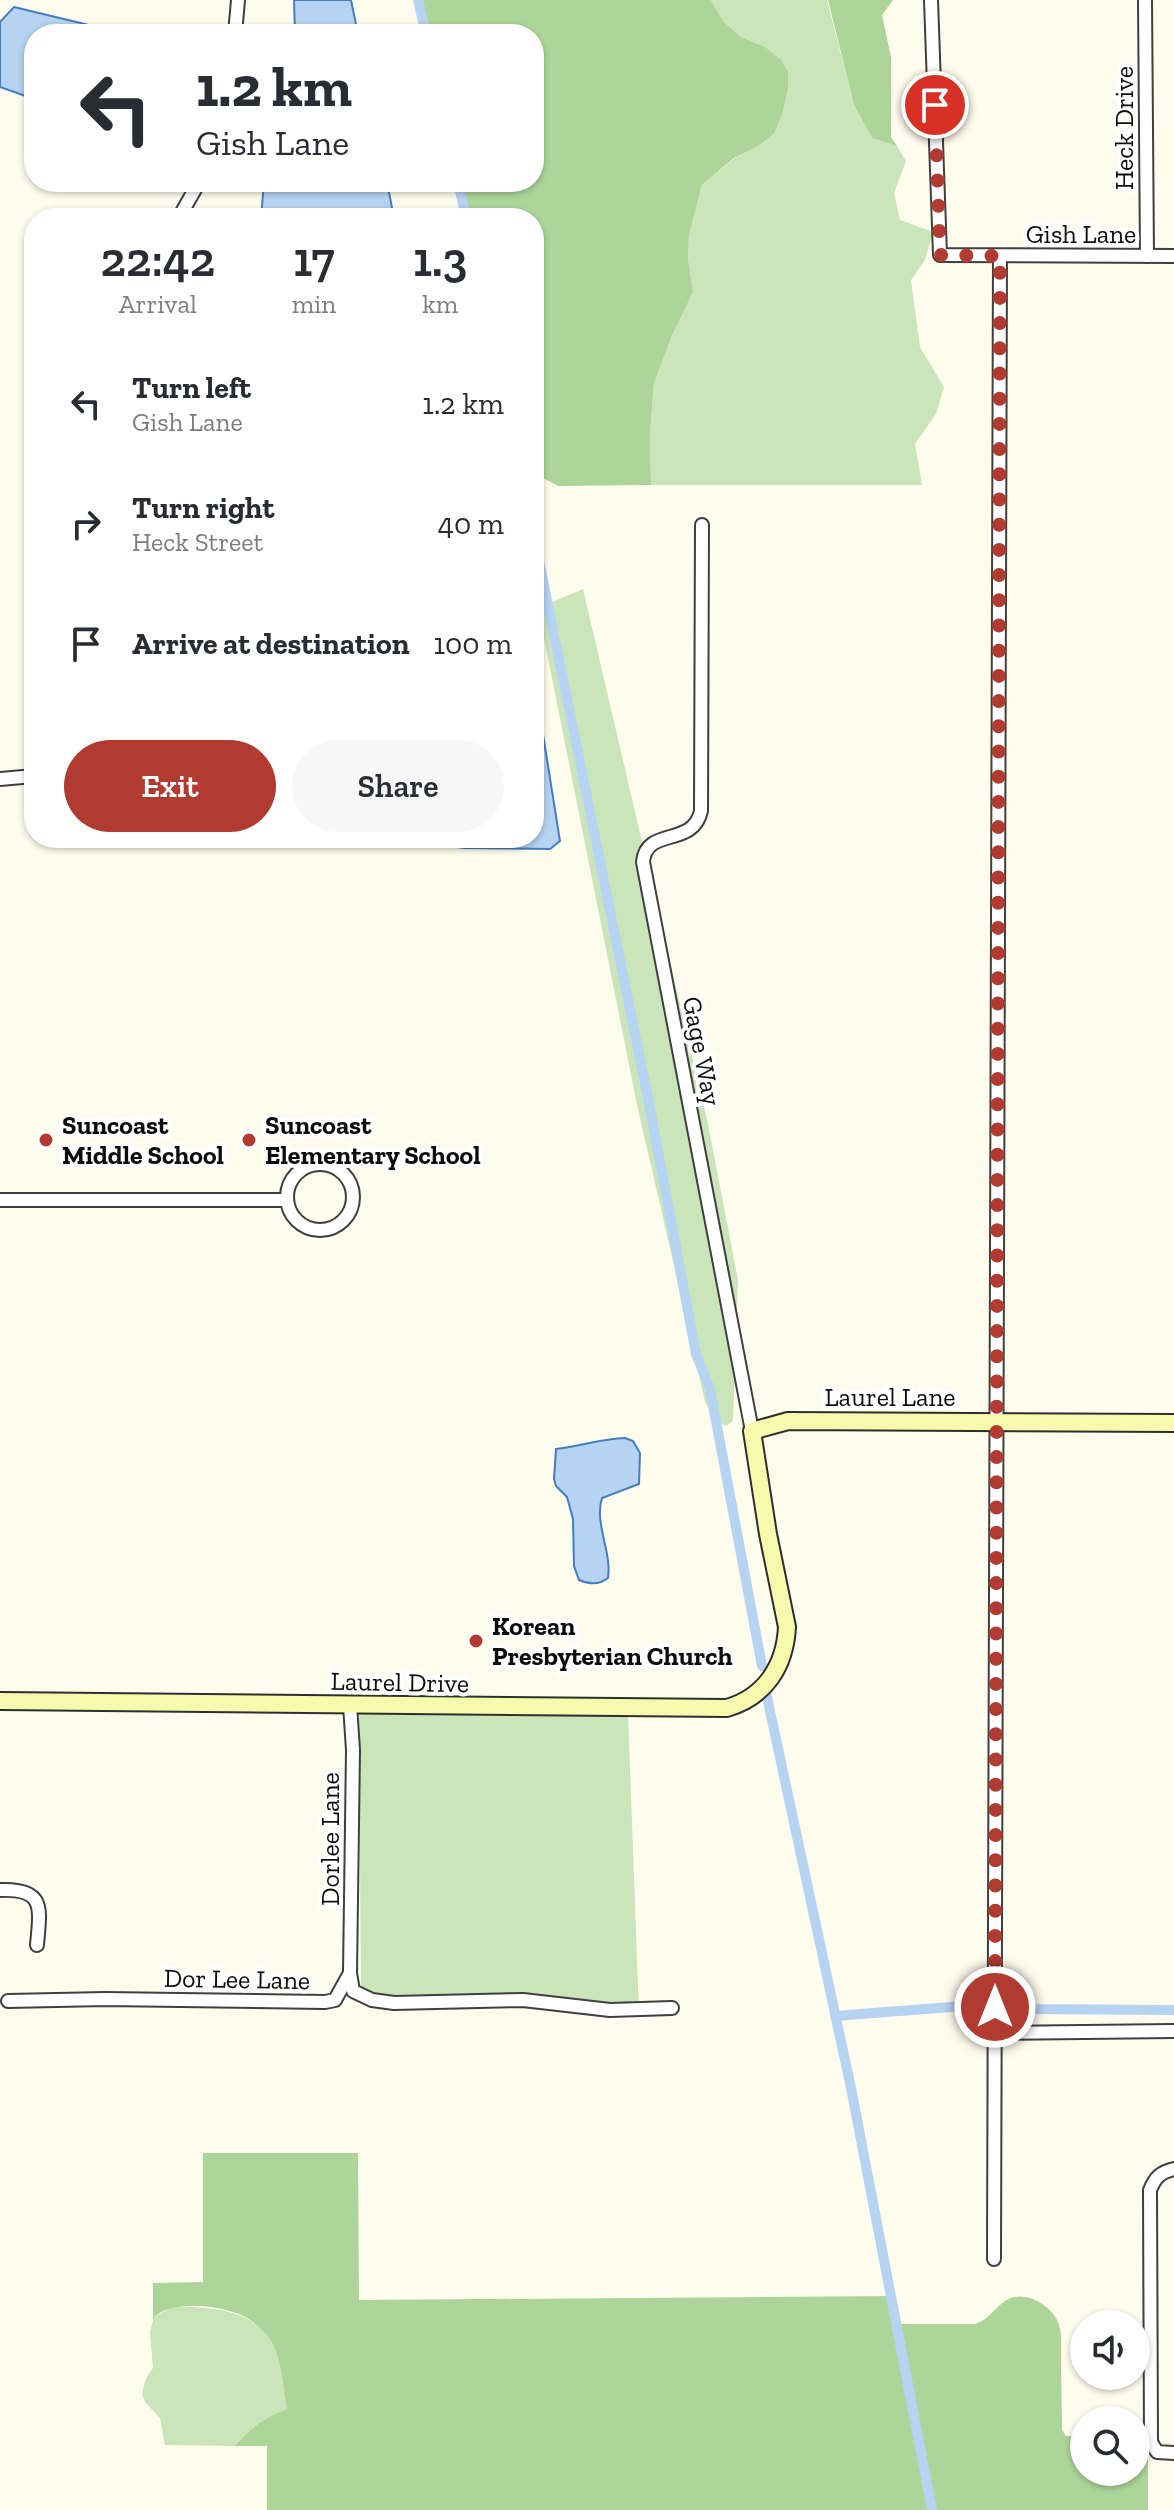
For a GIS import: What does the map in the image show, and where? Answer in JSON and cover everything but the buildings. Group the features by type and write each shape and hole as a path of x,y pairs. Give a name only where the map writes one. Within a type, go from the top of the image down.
{"street":[{"path":"236,24 238,0"},
{"name":"Gish Lane","path":"931,0 940,255 1174,256"},
{"name":"Heck Drive","path":"1145,0 1147,256"},
{"path":"994,2259 1000,256"},
{"name":"Gage Way","path":"702,525 701,811 699,821 692,829 651,843 644,851 643,862 785,1615"},
{"path":"0,779 24,777"},
{"path":"316,1164 336,1168 344,1175 352,1193 347,1215 329,1228 306,1227 290,1211 287,1200 287,1190 297,1172 316,1164"},
{"path":"0,1200 287,1200"},
{"name":"Laurel Lane","path":"752,1431 788,1421 1174,1423"},
{"name":"Laurel Drive","path":"0,1701 727,1708 761,1691 776,1671 786,1638 785,1615"},
{"name":"Dorlee Lane","path":"350,1705 353,1750 350,1973"},
{"path":"0,1890 26,1891 35,1896 40,1909 37,1945"},
{"path":"350,1973 353,1991 372,2000 446,2003 523,2000 610,2010 672,2008"},
{"name":"Dor Lee Lane","path":"8,2001 325,2002 335,2000 350,1973"},
{"path":"995,2033 1174,2031"},
{"path":"1174,2169 1162,2172 1150,2190 1150,2249 1151,2442 1157,2452 1174,2453"}],"green space":[{"path":"422,0 711,0 723,21 741,37 765,47 781,60 788,72 788,89 774,133 757,147 734,158 702,185 689,235 688,258 693,292 654,383 650,434 651,485 558,486 544,478 544,208 465,208 462,192 544,192 544,24 427,24"},
{"path":"711,0 827,0 854,105 872,138 897,146 906,161 894,193 900,220 933,232 925,260 911,280 920,347 944,387 936,414 915,444 922,485 651,485 650,434 654,383 693,292 688,258 689,235 702,185 735,158 757,147 782,115 788,89 765,47 741,37 723,21"},
{"path":"828,0 893,0 882,15 891,57 891,137 897,146 872,138 854,105"},
{"path":"583,589 708,1124 738,1280 733,1421 726,1426 715,1420 705,1402 637,1105 544,638 544,605"},
{"path":"359,1711 628,1714 639,2013 361,2002"},
{"path":"203,2153 358,2153 359,2300 894,2296 900,2324 975,2324 986,2319 1009,2299 1028,2298 1047,2308 1059,2325 1062,2430 1070,2436 1070,2486 1148,2486 1148,2510 267,2510 267,2446 235,2446 258,2424 287,2409 280,2365 271,2341 250,2320 222,2309 182,2306 160,2313 153,2319 153,2283 203,2282"},
{"path":"173,2306 227,2312 252,2321 271,2341 282,2374 288,2409 258,2424 235,2446 165,2445 160,2418 142,2394 146,2378 153,2368 150,2332 154,2317"}],"water":[{"path":"294,0 351,0 356,24 295,24"},
{"path":"14,7 85,24 24,24 24,95 0,87 0,22"},
{"path":"263,192 389,192 392,208 262,208"},
{"path":"544,741 560,841 550,849 464,848 544,848"},
{"path":"625,1438 633,1441 640,1453 639,1484 602,1498 600,1517 608,1558 608,1578 598,1583 587,1583 579,1580 574,1566 573,1519 567,1497 556,1486 554,1479 556,1449"}],"waterway":[{"path":"418,0 424,24"},
{"path":"460,192 464,208"},
{"path":"544,585 648,1098 696,1354 710,1389 762,1666"},
{"path":"767,1697 851,2088 932,2510"},
{"path":"835,2016 977,2005"},
{"path":"1009,2006 1023,2009 1174,2010"}],"place":[{"name":"Suncoast Middle School","path":"46,1140"},
{"name":"Suncoast Elementary School","path":"249,1140"},
{"name":"Korean Presbyterian Church","path":"476,1641"}],"route":[{"path":"935,105 940,255 1000,256 995,2007"}]}
